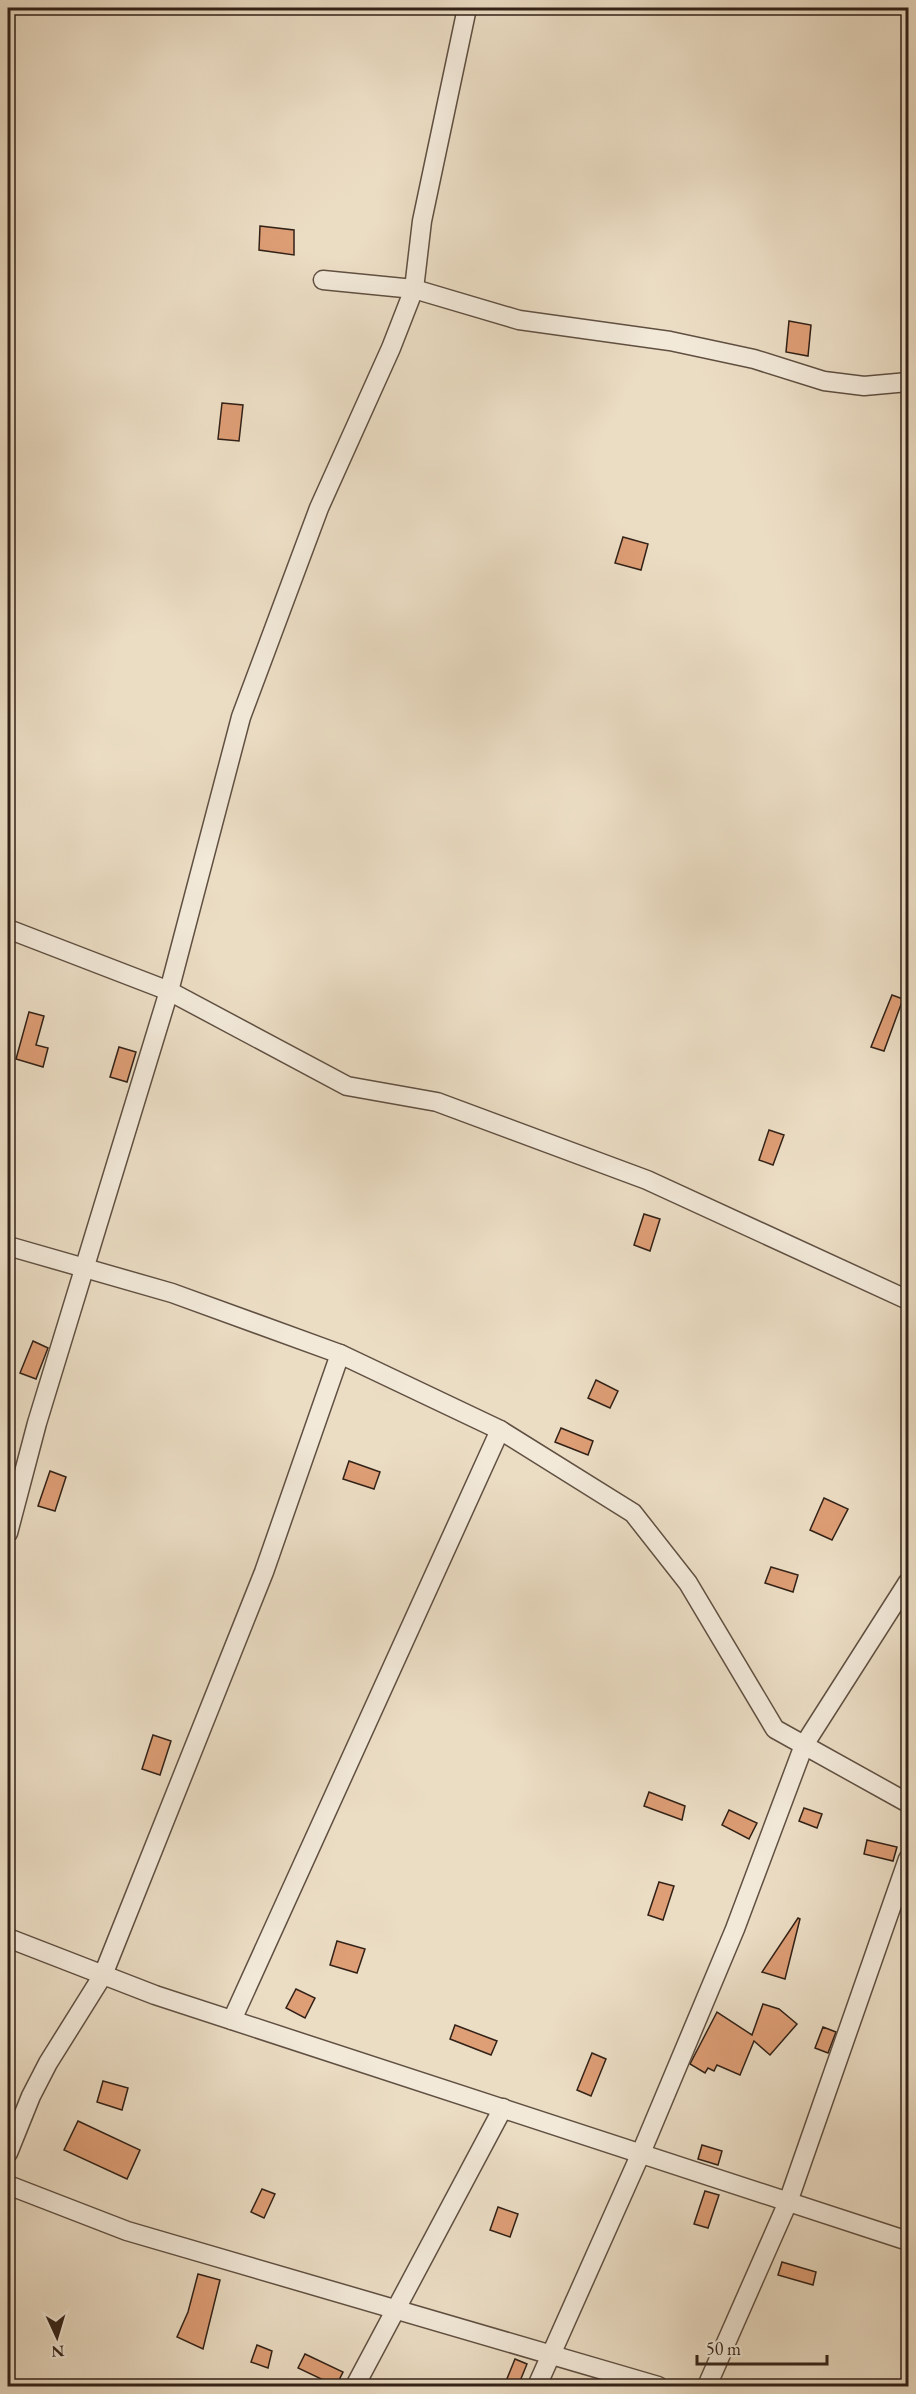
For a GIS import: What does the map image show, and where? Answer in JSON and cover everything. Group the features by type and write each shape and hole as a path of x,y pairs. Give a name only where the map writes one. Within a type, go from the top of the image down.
{"street":[{"path":"8,1533 37,1423 169,991 242,717 319,508 391,348 414,289 422,221 467,8"},
{"path":"322,280 414,289 519,320 670,341 754,359 824,381 864,386 909,382"},
{"path":"8,929 169,991 347,1086 436,1102 647,1180 909,1300"},
{"path":"8,1246 172,1293 340,1354 500,1430 633,1513 688,1583 775,1729 909,1803"},
{"path":"8,2153 31,2096 48,2063 86,2000 104,1976 264,1572 340,1354"},
{"path":"232,2020 500,1430"},
{"path":"537,2386 641,2153 735,1929 804,1745 909,1582"},
{"path":"707,2386 788,2202 909,1859"},
{"path":"8,1938 155,1995 909,2241"},
{"path":"355,2386 503,2108"},
{"path":"8,2185 127,2231 658,2386"}],"building":[{"path":"260,226 294,230 294,255 259,250"},
{"path":"789,321 811,325 808,356 786,352"},
{"path":"222,403 243,405 239,441 218,439"},
{"path":"623,537 648,544 641,570 615,563"},
{"path":"892,995 903,999 884,1051 871,1047"},
{"path":"29,1012 44,1016 36,1045 48,1048 43,1067 16,1059"},
{"path":"119,1047 136,1052 127,1082 110,1077"},
{"path":"769,1130 784,1135 773,1165 759,1160"},
{"path":"644,1214 660,1219 650,1251 634,1245"},
{"path":"33,1341 48,1348 36,1379 20,1373"},
{"path":"596,1380 618,1391 610,1408 588,1398"},
{"path":"561,1428 593,1441 588,1455 555,1442"},
{"path":"349,1461 380,1472 374,1489 343,1479"},
{"path":"50,1471 66,1477 55,1511 38,1506"},
{"path":"824,1498 848,1509 832,1540 810,1530"},
{"path":"771,1567 798,1575 793,1592 765,1583"},
{"path":"153,1735 171,1741 160,1775 142,1769"},
{"path":"649,1792 685,1806 682,1820 644,1806"},
{"path":"804,1808 822,1814 817,1828 799,1821"},
{"path":"729,1810 757,1823 749,1839 722,1825"},
{"path":"867,1840 897,1847 893,1861 864,1854"},
{"path":"659,1882 674,1886 663,1920 648,1915"},
{"path":"798,1918 800,1919 785,1979 762,1972"},
{"path":"337,1941 365,1949 357,1973 330,1965"},
{"path":"296,1989 315,1998 305,2018 286,2008"},
{"path":"763,2004 779,2009 797,2024 770,2055 754,2041 740,2075 717,2065 714,2071 708,2068 705,2073 690,2064 717,2012 752,2035"},
{"path":"455,2025 497,2041 491,2055 450,2039"},
{"path":"823,2027 836,2032 828,2053 815,2048"},
{"path":"592,2053 606,2059 591,2096 577,2090"},
{"path":"103,2081 128,2088 122,2110 97,2102"},
{"path":"78,2121 140,2150 127,2179 64,2150"},
{"path":"702,2145 722,2151 718,2165 698,2159"},
{"path":"262,2189 275,2194 264,2218 251,2212"},
{"path":"705,2191 719,2195 708,2228 694,2224"},
{"path":"498,2207 518,2214 510,2237 490,2230"},
{"path":"782,2262 816,2272 813,2285 778,2275"},
{"path":"198,2274 220,2280 203,2349 177,2337 188,2312"},
{"path":"257,2345 272,2351 268,2368 251,2362"},
{"path":"305,2354 343,2372 336,2386 298,2368"},
{"path":"515,2359 527,2364 518,2386 504,2386"}]}
